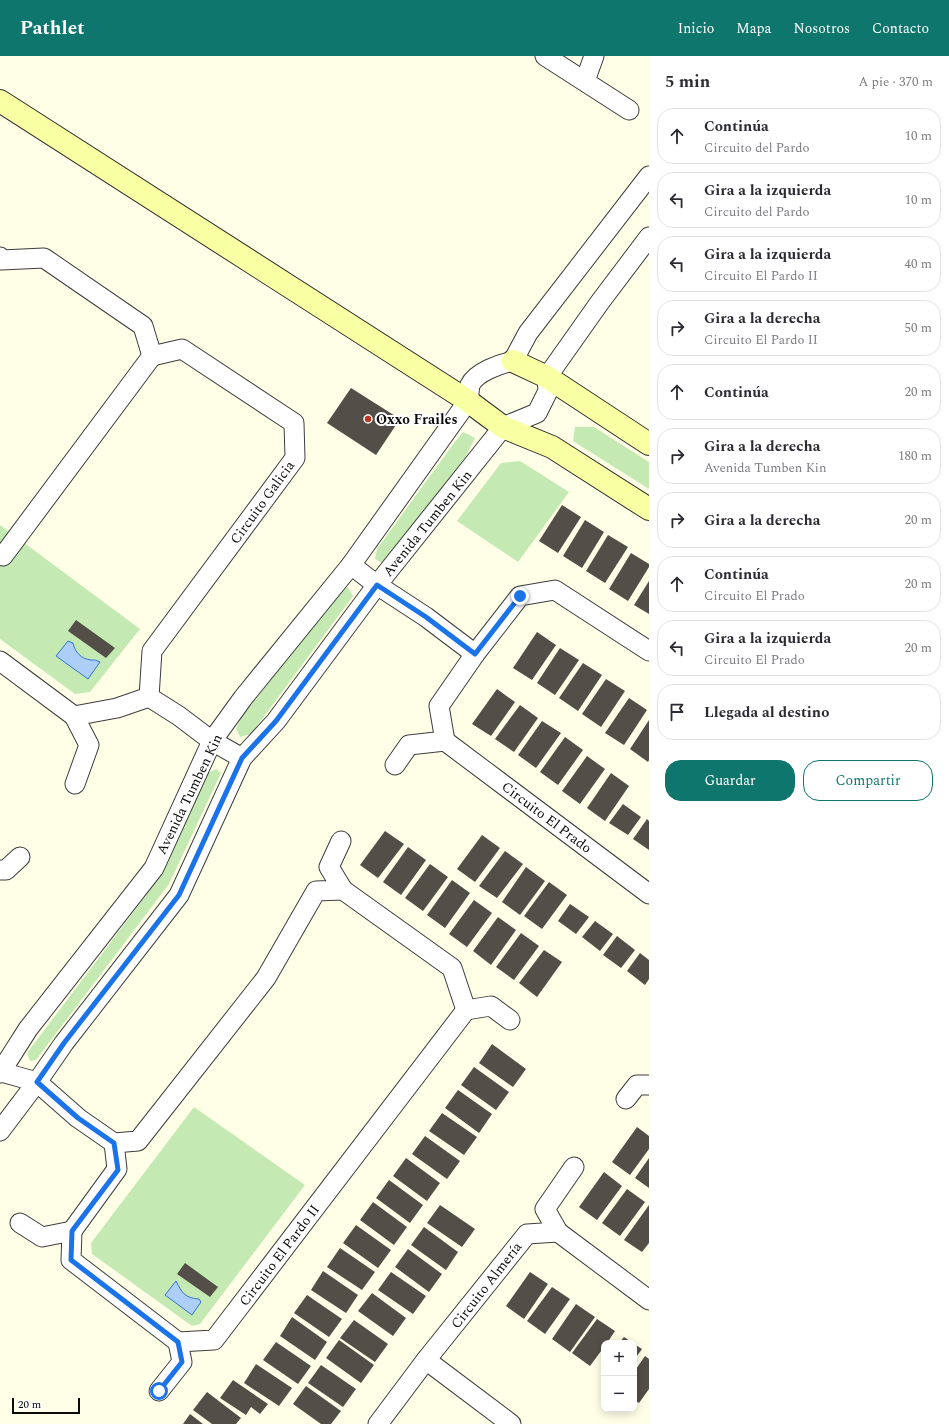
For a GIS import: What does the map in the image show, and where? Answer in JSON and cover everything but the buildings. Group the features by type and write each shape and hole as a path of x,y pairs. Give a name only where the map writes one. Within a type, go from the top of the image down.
{"main road":[{"path":"0,102 468,401 504,427 552,447 649,509"},
{"path":"513,361 547,378 649,444"}],"street":[{"path":"545,56 629,110"},
{"path":"585,82 594,56"},
{"path":"468,401 470,385 482,373 499,364 513,361 528,333 649,176"},
{"path":"504,427 537,412 548,391 547,378 600,302 649,237"},
{"path":"0,257 0,261 44,258 143,326 152,356 3,556"},
{"name":"Circuito Galicia","path":"149,697 152,651 295,458 294,423 182,349 152,356"},
{"name":"Avenida Tumben Kin","path":"0,1072 28,1029 154,868 212,741 243,698 351,565 468,401"},
{"name":"Avenida Tumben Kin","path":"0,1131 64,1043 179,895 242,758 276,721 377,585 504,427"},
{"path":"351,565 377,585 426,617 475,654"},
{"path":"395,765 409,745 445,741 439,706 475,654 520,596 555,590 649,651"},
{"path":"0,661 74,716 90,745 75,784"},
{"path":"74,716 118,708 149,697 179,716 212,741 242,758"},
{"name":"Circuito El Prado","path":"445,741 649,894"},
{"path":"341,841 329,867 343,890 452,968 466,1010 491,1006 510,1020"},
{"path":"0,870 6,870 20,857"},
{"path":"0,1072 37,1082 78,1118 114,1143 138,1141 266,978 316,891 343,890"},
{"name":"Circuito El Pardo II","path":"178,1342 214,1340 466,1010"},
{"path":"626,1099 637,1085 649,1085"},
{"path":"114,1143 118,1170 72,1231 71,1260 178,1342 182,1362 159,1391"},
{"path":"574,1167 545,1209 558,1232 649,1300"},
{"path":"20,1223 42,1237 72,1231"},
{"name":"Circuito Almería","path":"378,1424 426,1360 527,1234 558,1232"},
{"path":"426,1360 512,1424"}],"green space":[{"path":"575,427 594,427 649,462 649,489 573,441"},
{"path":"463,432 475,438 466,456 393,553 382,563 375,559 377,549"},
{"path":"520,461 569,492 518,562 457,521 501,463"},
{"path":"0,525 140,629 90,692 75,694 0,639"},
{"path":"348,587 353,596 251,734 240,737 236,729 241,718 340,592"},
{"path":"216,769 221,773 169,884 36,1060 30,1061 27,1053 157,881 208,773"},
{"path":"194,1107 305,1185 200,1324 192,1326 92,1254 91,1243"}],"water":[{"path":"68,641 73,643 75,649 81,657 100,662 88,679 56,656"},
{"path":"176,1281 184,1294 199,1299 201,1302 192,1315 165,1295"}],"place":[{"name":"Oxxo Frailes","path":"368,419"}],"route":[{"path":"159,1391 182,1362 178,1342 71,1260 72,1231 118,1170 114,1143 78,1118 37,1082 64,1043 179,895 242,758 276,721 377,585 426,617 475,654 520,596"}]}
